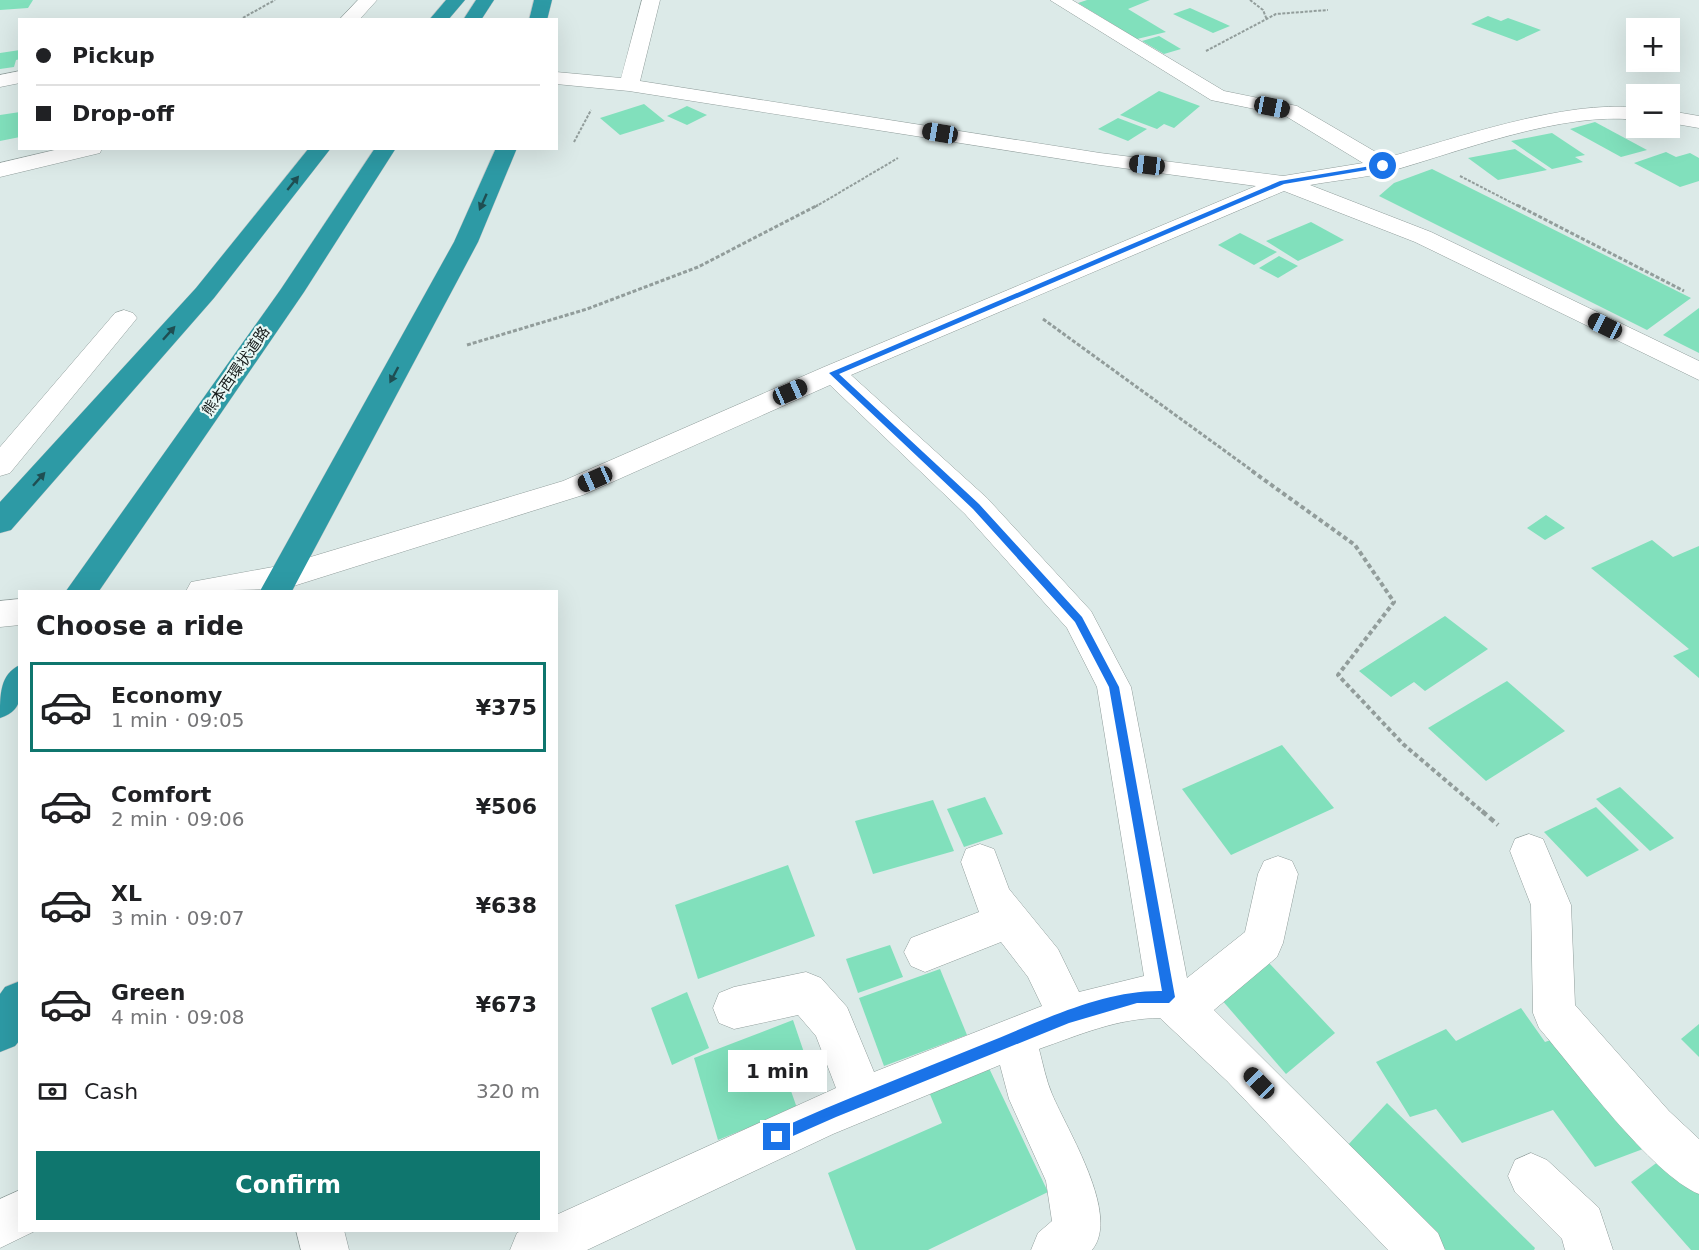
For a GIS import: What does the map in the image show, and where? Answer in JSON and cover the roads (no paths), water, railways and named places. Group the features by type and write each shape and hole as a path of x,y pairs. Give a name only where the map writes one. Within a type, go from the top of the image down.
{"highway":[{"path":"440,18 456,0"},
{"path":"473,18 485,0"},
{"path":"538,18 543,0"},
{"path":"0,522 205,293 319,150"},
{"name":"熊本西環状道路","path":"83,590 292,292 385,150"},
{"path":"280,584 466,242 506,150"},
{"path":"0,704 18,682"},
{"path":"0,1031 18,1005"}],"street":[{"path":"350,18 368,0"},
{"path":"629,85 651,0"},
{"path":"1059,0 1218,96 1290,110 1383,166"},
{"path":"0,81 18,77"},
{"path":"566,79 629,85 1100,159 1283,183 1366,213 1423,237 1699,372"},
{"path":"211,590 280,584 573,488 833,373 1283,183 1383,166 1548,122 1612,111 1626,113"},
{"path":"1680,119 1699,122"},
{"path":"0,170 84,150"},
{"path":"0,466 116,327 78,335"},
{"path":"833,373 976,506 1079,620 1114,687 1176,1003"},
{"path":"0,614 18,612"},
{"path":"1529,851 1551,905 1554,1013 1653,1127 1699,1171"},
{"path":"980,862 993,900 1043,963 1069,1017"},
{"path":"1176,1003 1263,943 1278,874"},
{"path":"925,952 1008,920"},
{"path":"734,1008 806,993 832,1022 862,1100"},
{"path":"534,1250 862,1100 1014,1037 1069,1017 1137,997 1176,1003 1242,1066 1421,1250"},
{"path":"1014,1037 1031,1099 1070,1178 1077,1231 1055,1250"},
{"path":"1531,1176 1582,1225 1589,1250"},
{"path":"0,1224 18,1215"},
{"path":"320,1232 325,1250"}]}
